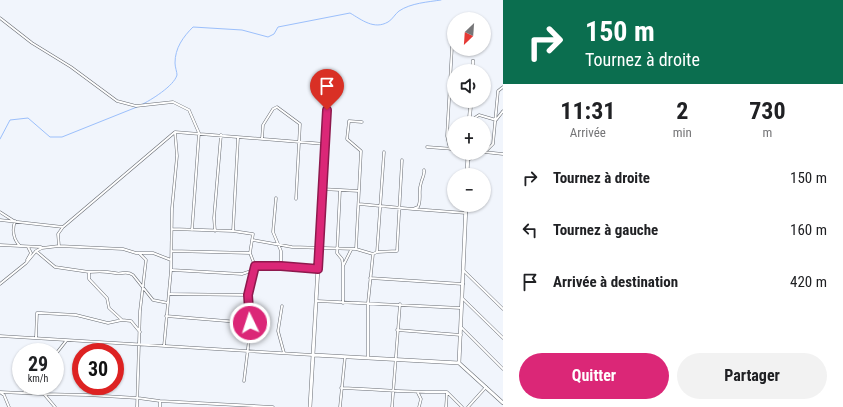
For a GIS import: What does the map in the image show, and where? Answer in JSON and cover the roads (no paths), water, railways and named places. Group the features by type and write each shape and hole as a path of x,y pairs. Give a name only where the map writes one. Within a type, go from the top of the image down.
{"street":[{"path":"0,18 32,43 71,67 117,101 136,106 173,102 189,110 199,133 192,230"},
{"path":"448,116 451,56"},
{"path":"491,146 493,144 498,91 503,87"},
{"path":"262,139 263,125 270,117 273,109 277,107 300,124 296,199"},
{"path":"310,407 327,110"},
{"path":"496,120 503,111"},
{"path":"491,119 496,120"},
{"path":"356,249 361,152 347,139 349,121 362,122"},
{"path":"164,346 166,316 170,294 173,192 177,156 174,132"},
{"path":"59,246 58,234 63,227 174,132 325,144"},
{"path":"215,231 214,218 221,135"},
{"path":"233,231 238,138"},
{"path":"427,147 447,149"},
{"path":"377,252 384,152"},
{"path":"491,153 503,154"},
{"path":"253,240 276,244 319,248 356,249 373,254 377,252 397,251 402,160"},
{"path":"468,168 468,162 470,160"},
{"path":"413,209 418,207 421,201 421,183 424,170"},
{"path":"322,189 360,191"},
{"path":"340,190 337,253 342,260 343,266 343,303"},
{"path":"276,198 273,232 276,244 281,251 281,266"},
{"path":"359,204 466,213 460,363"},
{"path":"0,212 15,221"},
{"path":"0,220 63,227"},
{"path":"15,221 13,227 14,238 19,245"},
{"path":"172,229 233,231 253,234 250,253 255,266 248,295 250,323 244,380"},
{"path":"0,244 42,248 59,246 123,249 139,253 153,253 171,260"},
{"path":"26,246 29,247 31,252 26,263"},
{"path":"0,284 26,263 36,251 42,248"},
{"path":"343,266 351,250"},
{"path":"36,251 55,267 90,272 129,272 153,300 168,303"},
{"path":"171,251 250,253"},
{"path":"137,407 138,398 136,394 140,345 140,311 146,260 139,253"},
{"path":"368,358 368,303 373,254"},
{"path":"255,266 281,266 318,269"},
{"path":"171,270 242,274 254,270"},
{"path":"463,270 503,309"},
{"path":"90,272 89,279 107,298 109,308 122,320"},
{"path":"370,278 463,284"},
{"path":"170,294 248,295"},
{"path":"462,298 503,338"},
{"path":"317,301 462,308"},
{"path":"392,407 400,304"},
{"path":"282,306 278,331 284,353"},
{"path":"36,337 37,313 76,315 108,323 122,320 131,321 140,333"},
{"path":"166,316 250,323"},
{"path":"461,327 503,369"},
{"path":"397,330 461,335"},
{"path":"0,336 460,363 503,403"},
{"path":"340,407 345,357"},
{"path":"468,407 486,387"},
{"path":"341,388 393,390 418,393 447,392 462,407"},
{"path":"0,392 12,392"},
{"path":"0,392 4,395 9,407"},
{"path":"446,407 447,392"},
{"path":"418,393 420,399 419,407"},
{"path":"45,395 55,407"},
{"path":"64,395 138,398 216,406 273,407"},
{"path":"160,401 160,407"}],"waterway":[{"path":"141,105 172,84 177,75 175,65 176,52 183,39 193,27 242,30 268,37 274,34 278,27 350,13 373,25 383,24 389,21 404,8 420,3 441,0"},
{"path":"0,139 10,120 28,118 50,137 62,137 137,107"}]}
